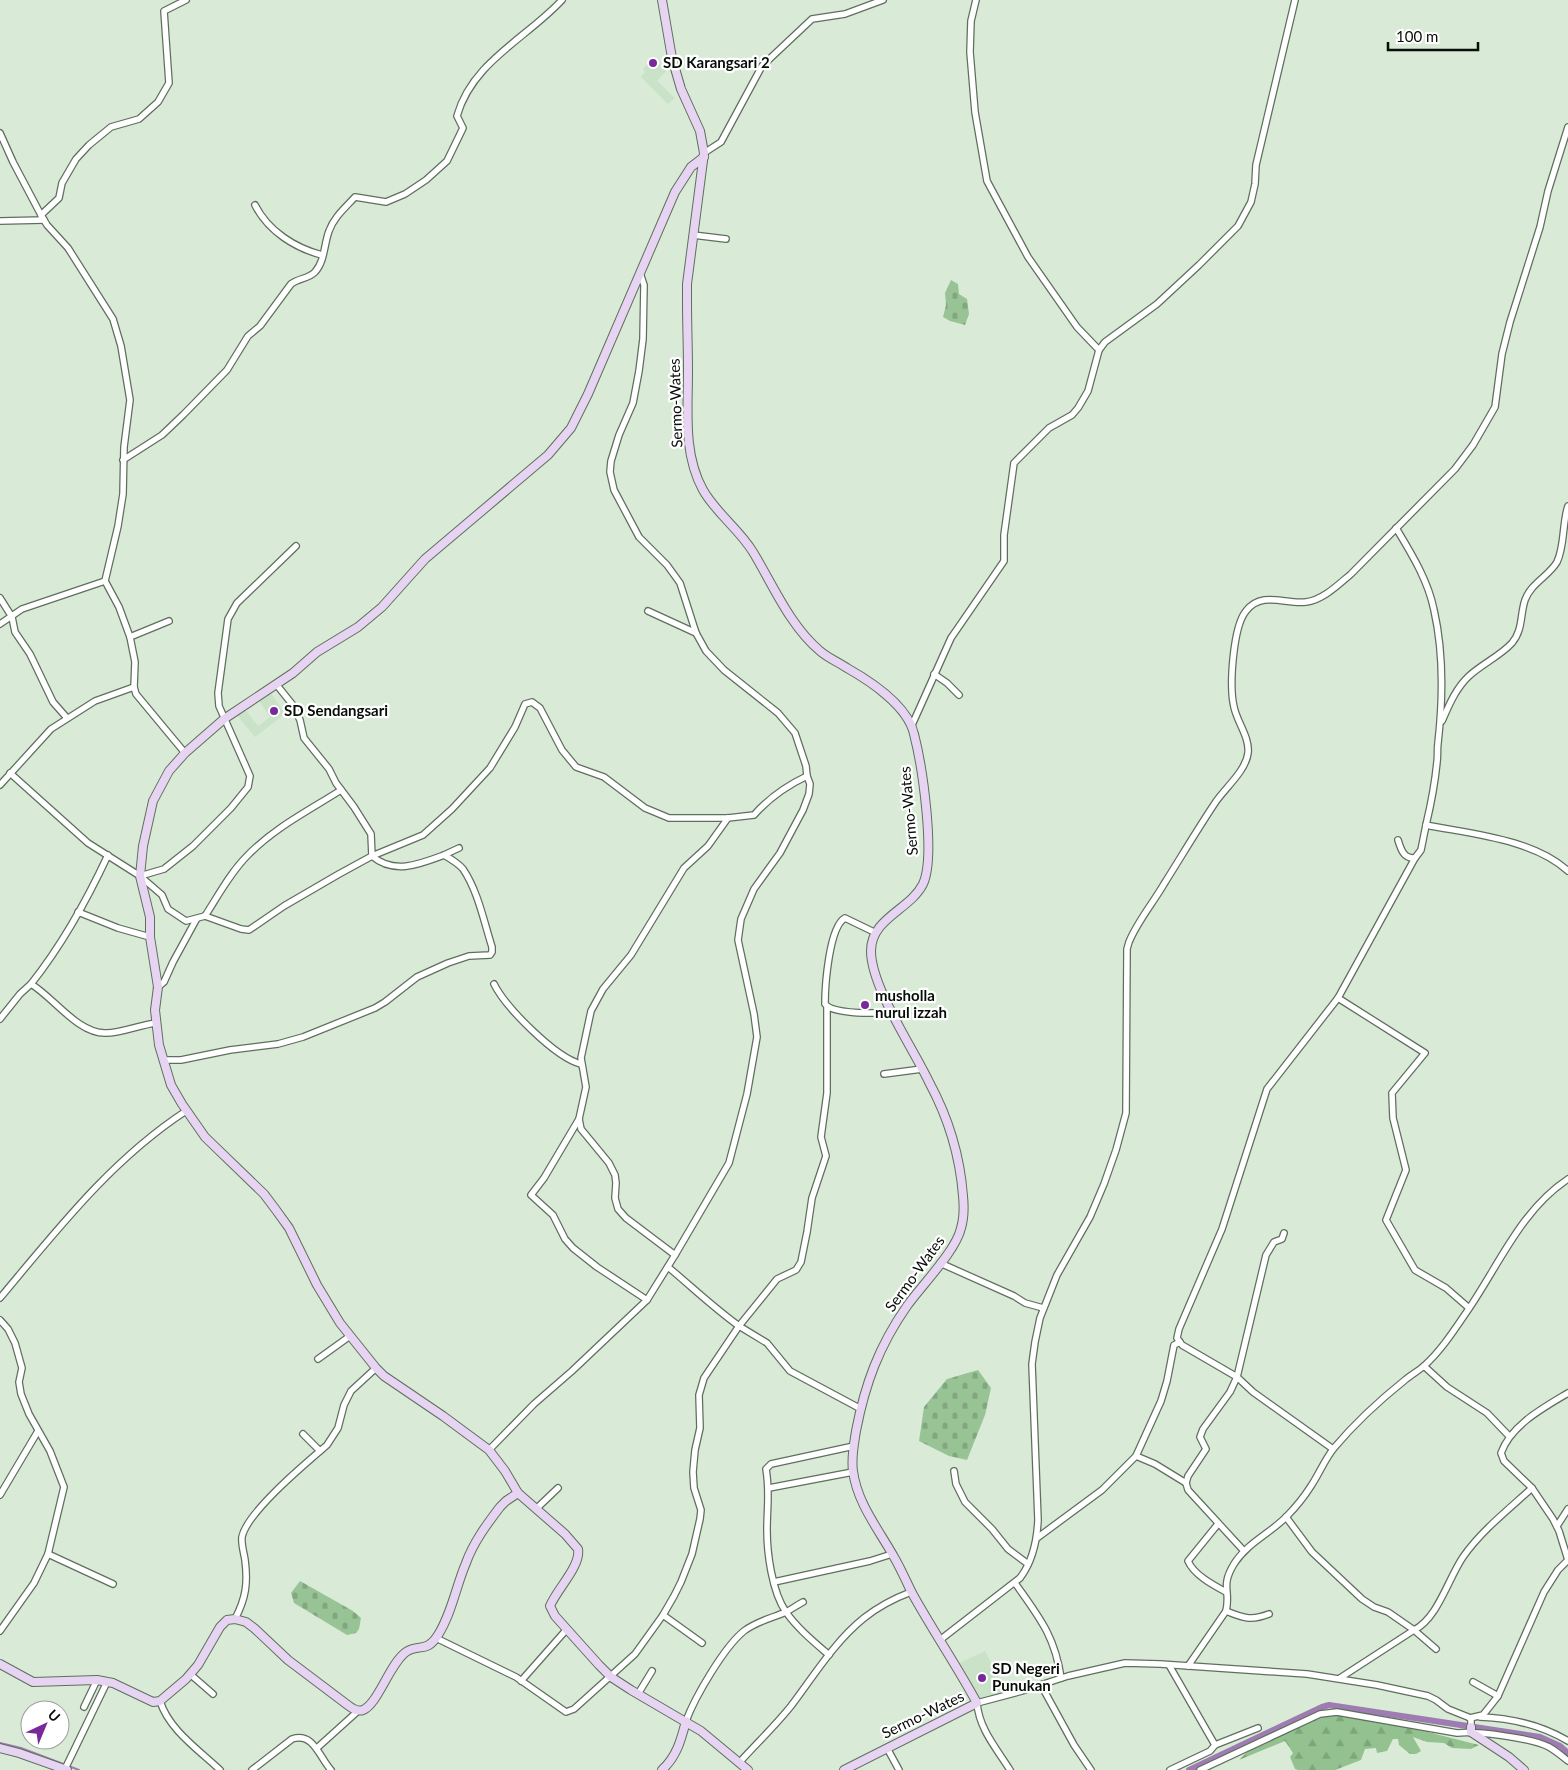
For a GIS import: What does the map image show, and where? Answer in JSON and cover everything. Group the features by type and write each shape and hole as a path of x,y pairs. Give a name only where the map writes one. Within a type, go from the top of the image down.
{"street":[{"path":"0,221 42,217 59,198 62,183 76,159 89,145 111,127 139,119 158,102 169,83 164,11 186,0"},
{"path":"123,460 162,435 183,415 226,370 248,336 260,326 291,284 308,277 320,266 329,230 337,216 355,197 386,202 405,194 426,180 447,161 463,128 457,116 461,101 492,61 562,0"},
{"name":"Sermo-Wates","path":"662,0 672,58 681,89 700,131 704,155 693,235 687,300 688,438 700,484 708,499 746,540 803,634 818,650 851,670 888,697 907,717 912,725 924,789 928,831 925,879 920,890 890,916 876,932 870,947 872,966 882,991 930,1083 949,1128 958,1163 963,1199 961,1230 956,1242 907,1306 875,1362 861,1409 854,1446 853,1472 865,1506 912,1592 977,1703 887,1748 860,1767 844,1770"},
{"path":"748,1770 686,1721 638,1694 611,1676 555,1616 550,1606 558,1589 578,1558 578,1549 518,1493 505,1471 489,1450 384,1376 376,1368 340,1323 317,1285 289,1228 276,1210 264,1194 205,1137 186,1111 171,1085 162,1060 156,1023 155,1010 158,988 150,936 150,917 140,876 143,846 152,801 169,771 185,753 224,719 293,673 317,652 358,627 382,607 425,560 548,455 571,428 588,394 676,192 691,167 721,142 762,66 812,19 845,14 883,0"},
{"path":"976,0 971,20 970,52 975,112 987,181 1028,257 1077,327 1099,350"},
{"path":"912,725 951,638 1004,561 1004,535 1014,463 1048,428 1072,415 1078,408 1088,391 1099,350 1105,342 1164,298 1199,265 1243,218 1251,202 1260,146 1295,0"},
{"path":"940,1640 1015,1583 1024,1572 1038,1538 1032,1364 1040,1318 1057,1275 1090,1217 1104,1184 1126,1113 1127,949 1129,942 1215,802 1246,761 1249,753 1248,742 1234,707 1232,692 1232,663 1239,620 1246,610 1259,601 1270,599 1307,602 1322,595 1351,574 1455,469 1473,445 1495,407 1502,354 1510,322 1568,127"},
{"path":"0,134 42,217 68,248 113,320 122,346 130,400 123,460 123,494 118,526 105,582 119,607 130,636 135,662 134,687 136,694 185,753"},
{"path":"255,205 261,217 287,240 305,250 322,255"},
{"path":"693,235 726,239"},
{"path":"489,1450 534,1404 647,1300 729,1163 748,1094 757,1037 738,940 741,919 754,889 780,853 803,810 809,794 810,784 806,766 795,733 778,713 724,670 706,650 696,633 680,583 667,565 638,537 611,481 611,461 632,403 639,371 643,339 644,292 640,273"},
{"path":"1440,724 1454,694 1468,676 1512,643 1521,628 1526,599 1530,590 1555,565 1561,551 1568,506"},
{"path":"1333,1449 1254,1392 1237,1377 1182,1345 1177,1338 1179,1328 1222,1229 1267,1089 1338,998 1415,858 1422,850 1435,780 1440,724 1441,656 1434,609 1424,580 1396,528"},
{"path":"140,876 164,869 193,846 231,808 248,787 250,776 219,706 218,693 228,619 237,603 296,546"},
{"path":"0,624 22,608 105,582"},
{"path":"0,598 12,617 15,632 30,654 53,702 67,718"},
{"path":"648,611 696,633"},
{"path":"130,636 169,621"},
{"path":"934,674 959,695"},
{"path":"276,684 292,704 300,720 304,738 329,769 371,834 372,856"},
{"path":"0,784 51,729 95,701 134,687"},
{"path":"205,916 249,930 310,890 372,856 423,836 452,809 490,768 515,727 525,704 532,702 540,708 562,750 576,767 604,777 645,808 669,818 728,818 754,815 769,799 790,784 807,776"},
{"path":"10,773 88,843 140,876 162,895 168,909 186,921 196,920 205,916 229,878 246,856 289,821 341,790"},
{"path":"647,1300 597,1267 573,1248 565,1239 553,1215 531,1195 544,1178 579,1119 586,1087 581,1058 591,1011 612,976 631,955 684,868 708,846 728,818"},
{"path":"1426,825 1501,840 1534,850 1553,859 1568,871"},
{"path":"1398,840 1402,852 1407,857 1415,858"},
{"path":"372,856 386,865 409,867 459,848"},
{"path":"0,1018 47,964 78,912 108,855"},
{"path":"162,1060 181,1060 230,1050 278,1044 303,1036 375,1008 386,1002 417,977 448,963 469,956 491,954 492,947 474,892 463,870 456,862 444,855"},
{"path":"78,912 118,928 150,936"},
{"path":"436,1638 498,1667 522,1681 561,1709 570,1711 634,1654 663,1615 681,1582 692,1554 700,1519 701,1510 694,1488 693,1472 700,1428 699,1395 704,1378 739,1326 777,1279 796,1270 801,1262 812,1198 826,1156 821,1137 827,1093 827,1007 825,1004 825,983 832,946 840,921 845,918 876,932"},
{"path":"158,988 164,982 196,920"},
{"path":"31,984 79,1023 99,1033 108,1033 156,1023"},
{"path":"494,984 500,997 541,1039 570,1061 581,1064"},
{"path":"1338,998 1425,1053 1392,1093 1393,1118 1406,1170 1386,1220 1415,1270 1446,1288 1469,1308"},
{"path":"827,1007 858,1012 893,1013"},
{"path":"884,1074 922,1069"},
{"path":"0,1298 96,1185 152,1134 186,1111"},
{"path":"579,1119 582,1129 605,1157 615,1175 615,1198 618,1209 626,1218 675,1255"},
{"path":"1188,1666 1226,1610 1225,1586 1228,1574 1244,1552 1286,1517 1310,1488 1333,1449 1375,1406 1424,1366 1451,1334 1519,1229 1555,1187 1568,1179"},
{"path":"1244,1552 1188,1490 1186,1482 1206,1448 1200,1437 1203,1428 1230,1392 1237,1377 1266,1255 1274,1242 1282,1239 1284,1233"},
{"path":"940,1263 1025,1303 1043,1308"},
{"path":"668,1267 692,1286 714,1308 739,1326 767,1342 790,1370 861,1409"},
{"path":"0,1320 8,1329 15,1343 22,1368 19,1382 21,1394 38,1431 50,1450 64,1487 48,1554 34,1584 0,1632"},
{"path":"318,1359 350,1336"},
{"path":"1038,1538 1102,1490 1136,1456 1161,1402 1168,1381 1174,1345 1180,1342"},
{"path":"1424,1366 1447,1387 1487,1414 1509,1436"},
{"path":"235,1619 241,1607 247,1579 242,1542 244,1531 266,1499 320,1451 335,1435 351,1391 376,1368"},
{"path":"1200,1770 1320,1714 1330,1712 1360,1715 1457,1733 1487,1711 1498,1696 1544,1592 1558,1570 1568,1561 1557,1526 1532,1488 1501,1457 1501,1453 1509,1436 1523,1423 1568,1393"},
{"path":"0,1495 38,1431"},
{"path":"303,1434 320,1451"},
{"path":"829,1656 809,1638 786,1612 774,1582 768,1555 769,1488 766,1469 769,1465 854,1446"},
{"path":"1136,1456 1155,1464 1186,1482"},
{"path":"954,1471 956,1484 965,1502 992,1529 1008,1549 1028,1564"},
{"path":"769,1488 853,1472"},
{"path":"536,1509 558,1488"},
{"path":"1340,1678 1426,1622 1464,1557 1493,1523 1532,1488"},
{"path":"318,1748 358,1711 368,1707 394,1667 407,1652 429,1646 436,1638 445,1622 472,1550 489,1521 500,1507 518,1493"},
{"path":"1557,1526 1568,1509"},
{"path":"1286,1517 1312,1552 1362,1599 1374,1607 1388,1612 1414,1630 1436,1649"},
{"path":"1218,1524 1188,1561 1190,1566 1209,1582 1226,1592"},
{"path":"48,1554 113,1584"},
{"path":"774,1582 870,1561 892,1554"},
{"path":"1015,1583 1046,1627 1058,1659 1061,1678"},
{"path":"739,1762 790,1707 808,1681 864,1618 897,1598 912,1592"},
{"path":"662,1770 676,1753 692,1705 730,1644 745,1630 766,1618 786,1612 803,1602"},
{"path":"1226,1610 1248,1619 1257,1619 1269,1614"},
{"path":"663,1615 702,1643"},
{"path":"0,1664 33,1682 97,1680 113,1683 153,1702 160,1701 172,1693 198,1665 220,1627 227,1620 235,1619 246,1622 288,1660 348,1706 358,1711"},
{"path":"522,1681 567,1629"},
{"path":"1010,1770 978,1717 977,1703 1061,1678 1125,1663 1169,1664 1307,1674 1340,1678 1428,1696 1471,1724 1524,1770"},
{"path":"1169,1664 1215,1745"},
{"path":"638,1694 652,1671"},
{"path":"190,1674 213,1694"},
{"path":"84,1707 97,1680"},
{"path":"0,1748 19,1752 66,1768 107,1682"},
{"path":"1473,1682 1498,1696"},
{"path":"1041,1685 1090,1770"},
{"path":"160,1701 162,1709 170,1721 220,1770"},
{"path":"1480,1717 1514,1720 1549,1730 1568,1742"},
{"path":"1471,1724 1548,1747 1568,1761"},
{"path":"1170,1770 1210,1751 1215,1745 1258,1728"},
{"path":"252,1770 292,1739 303,1738 318,1748 323,1762 331,1770"},
{"path":"887,1748 899,1770"}],"shaded area":[{"path":"653,57 666,71 657,81 675,98 668,104 641,77 645,72 643,69"},
{"name":"SD Sendangsari","path":"269,690 285,714 255,737 236,714 244,708 258,726 270,717 258,699"},
{"name":"SD Negeri Punukan","path":"985,1651 1006,1693 980,1701 957,1664"}],"green space":[{"path":"951,280 958,284 959,294 967,299 969,314 965,325 943,317 946,305 945,293"},
{"path":"978,1370 991,1388 985,1415 967,1460 949,1456 919,1441 924,1407 947,1379"},
{"path":"300,1581 353,1611 361,1618 359,1629 356,1633 347,1635 294,1603 291,1593"},
{"path":"1324,1713 1404,1726 1479,1745 1471,1749 1452,1748 1444,1743 1427,1742 1413,1737 1421,1751 1416,1754 1410,1754 1399,1745 1398,1739 1393,1739 1387,1751 1377,1753 1376,1748 1365,1749 1361,1760 1335,1770 1298,1770 1295,1769 1290,1757 1293,1753 1285,1741 1239,1760 1254,1745"}],"waterway":[{"path":"1189,1770 1329,1705 1540,1737 1560,1746 1568,1753"},
{"path":"0,1743 21,1748 79,1770"}],"place":[{"name":"SD Karangsari 2","path":"653,63"},
{"name":"SD Sendangsari","path":"274,711"},
{"name":"musholla nurul izzah","path":"865,1005"},
{"name":"SD Negeri Punukan","path":"982,1678"}]}
